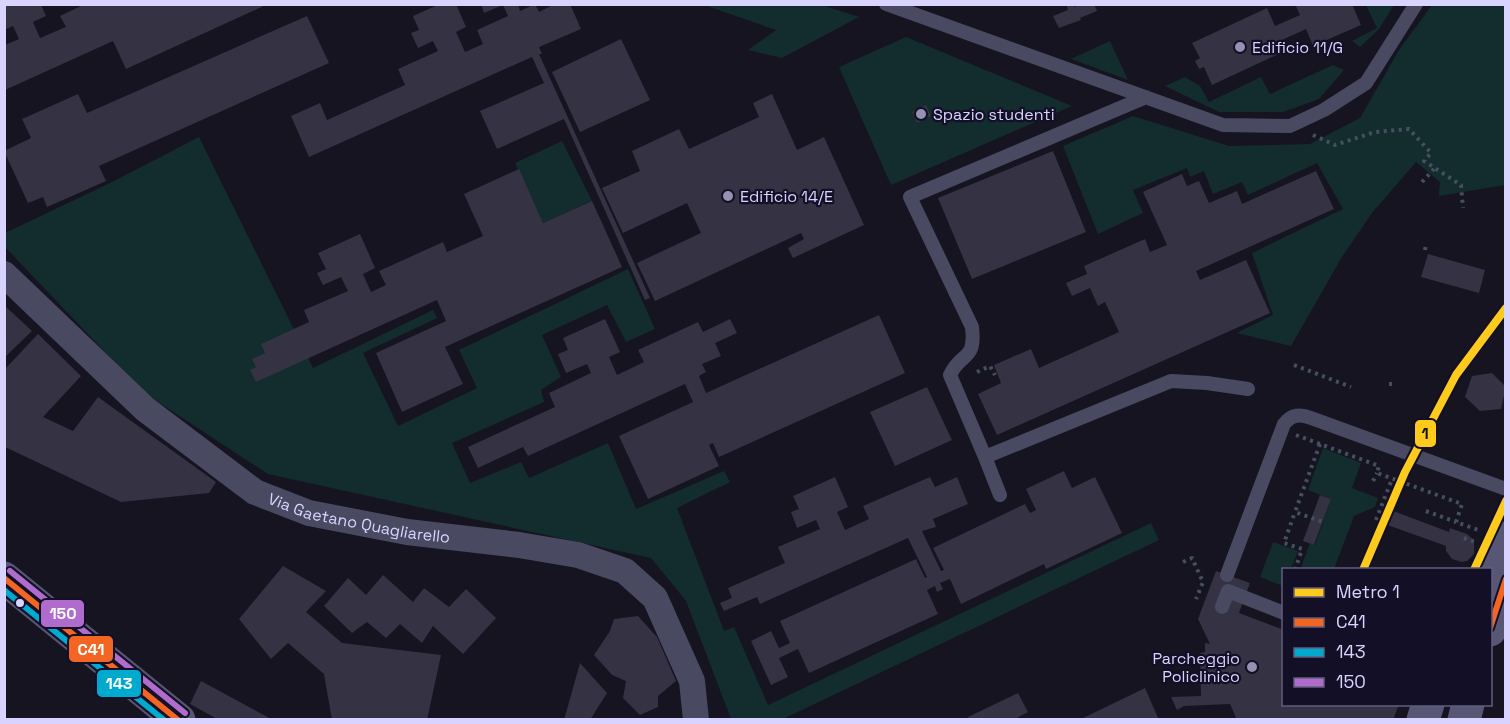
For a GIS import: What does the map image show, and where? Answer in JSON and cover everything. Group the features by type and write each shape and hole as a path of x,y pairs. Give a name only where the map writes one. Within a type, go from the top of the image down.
{"street":[{"name":"Via Gaetano Quagliarello","path":"4,274 146,409 255,492 309,513 407,532 519,545 578,555 625,571 655,598 692,681 696,720"},
{"path":"1491,568 1495,535"},
{"path":"1492,626 1506,577"},
{"path":"4,578 178,720"}],"lane":[{"path":"886,4 1223,125 1290,126 1324,110 1366,84 1416,4"},
{"path":"1000,495 950,375 955,365 968,356 974,342 972,327 910,197 1146,97"},
{"path":"985,457 1171,381 1207,382 1248,389"},
{"path":"1227,575 1282,430 1289,418 1303,415 1506,489"},
{"path":"1222,607 1228,591 1282,612"}],"path":[{"path":"1314,135 1335,145 1375,132 1408,129 1431,153 1424,161 1461,185 1463,208"},
{"path":"1422,182 1434,168"},
{"path":"1294,365 1351,387"},
{"path":"977,372 990,366 995,375"},
{"path":"1282,430 1379,466 1373,481"},
{"path":"1296,568 1302,549 1284,543 1320,444"},
{"path":"1377,473 1462,504 1456,522"},
{"path":"1376,520 1392,479"},
{"path":"1426,511 1495,535"},
{"path":"1295,512 1323,522"},
{"path":"1183,562 1192,558 1203,582 1196,599"}],"green space":[{"path":"704,5 822,5 859,17 782,58 748,50 776,30"},
{"path":"1366,5 1394,5 1379,29 1360,47 1352,41 1377,28"},
{"path":"1432,5 1505,5 1505,185 1439,196 1440,182 1416,162 1372,213 1342,257 1291,346 1237,333 1273,315 1252,253 1343,209 1317,163 1248,195 1242,182 1213,194 1204,171 1190,177 1187,168 1133,190 1143,213 1098,234 1063,146 1133,116 1229,146 1310,144 1360,118 1399,50"},
{"path":"906,37 1072,106 891,185 839,67"},
{"path":"1110,41 1128,80 1071,59"},
{"path":"1333,65 1344,70 1319,99 1283,112 1219,112 1165,86 1185,77 1200,86 1209,102 1261,77 1270,94"},
{"path":"199,137 313,368 433,310 437,318 363,353 398,426 477,388 459,350 628,269 655,329 626,342 607,305 542,335 561,377 541,390 544,402 452,443 470,483 521,462 529,478 608,443 636,509 724,471 730,482 677,508 724,631 734,627 768,705 1151,523 1159,540 783,719 731,719 686,601 651,558 268,474 143,392 5,247 5,233"},
{"path":"562,141 592,201 543,223 515,163"},
{"path":"1323,448 1361,463 1352,488 1378,498 1375,507 1354,516 1334,568 1301,568 1310,543 1315,545 1331,499 1308,490"},
{"path":"1273,542 1298,551 1291,568 1282,568 1282,586 1260,577"}],"building":[{"path":"85,4 268,4 126,69 113,41 5,90 5,45 19,39 13,26 4,30 4,5 41,5 46,16 33,22 40,38 66,27 60,16"},
{"path":"440,4 456,4 466,27 456,32 465,52 483,44 477,30 508,16 503,5 484,13 481,4 518,4 520,11 535,4 539,12 555,4 570,4 581,29 539,47 542,54 539,54 650,298 645,300 564,119 497,149 480,111 544,83 532,57 309,157 291,116 320,103 327,120 405,85 398,69 438,51 433,41 418,48 411,33 419,30 413,16"},
{"path":"1066,4 1073,4 1074,7 1080,4 1094,4 1097,11 1059,28 1053,16 1068,10"},
{"name":"Edificio 11/G","path":"1295,4 1352,4 1361,25 1313,46 1306,29 1282,40 1287,50 1212,85 1204,67 1199,69 1195,61 1200,58 1192,43 1267,8 1275,26 1300,15"},
{"path":"307,16 329,63 99,166 106,181 47,207 43,197 28,203 4,151 31,138 22,119 78,94 87,113"},
{"path":"621,39 650,100 580,132 552,72"},
{"name":"Edificio 14/E","path":"772,94 797,150 824,137 864,225 793,258 788,248 804,239 801,233 655,301 637,263 701,233 687,203 623,233 602,188 640,171 632,151 679,129 689,149 759,117 753,103"},
{"name":"Spazio studenti","path":"926,105 931,116 917,123 912,112"},
{"path":"1053,151 1086,232 972,279 938,198"},
{"path":"519,169 543,223 592,201 622,267 445,347 463,384 402,412 376,353 446,321 437,300 256,382 250,370 256,367 252,359 265,353 261,344 309,322 304,310 348,291 341,277 323,285 317,273 326,269 318,253 360,234 375,268 363,274 371,292 386,285 379,271 443,242 447,252 483,236 464,194"},
{"path":"1316,171 1334,209 1196,271 1200,280 1246,260 1270,313 997,435 978,394 1001,383 994,365 1031,349 1039,368 1119,332 1105,302 1098,306 1090,288 1072,296 1066,283 1087,274 1084,266 1145,239 1150,252 1167,245 1143,192 1182,174 1187,186 1199,181 1209,203 1237,191 1242,204"},
{"path":"1428,254 1485,270 1479,293 1421,277"},
{"path":"4,305 32,331 4,358"},
{"path":"879,315 905,373 719,457 713,443 709,445 719,466 648,499 619,436 693,402 685,384 528,456 523,447 478,468 468,447 555,407 549,393 591,373 587,364 566,373 558,354 568,350 563,338 605,319 620,352 609,357 617,375 644,362 638,350 698,322 703,332 730,319 737,333 715,343 721,356 702,364 706,372 699,376 706,393"},
{"path":"38,334 81,376 43,417 73,431 98,397 216,482 209,493 121,502 5,447 5,369"},
{"path":"1492,373 1506,387 1501,409 1480,411 1465,397 1472,376"},
{"path":"927,387 952,440 895,466 870,412"},
{"path":"1064,471 1072,488 1095,477 1122,533 1046,569 1044,564 961,604 950,579 940,583 943,589 937,592 935,586 927,590 938,614 809,673 798,649 779,658 788,677 771,685 751,641 771,631 779,648 790,643 780,621 916,559 925,578 927,577 908,538 760,604 757,597 724,611 720,603 732,598 728,588 785,563 778,547 820,529 816,520 797,528 791,512 799,509 793,496 835,477 848,507 837,512 845,530 869,519 863,506 930,477 935,487 957,477 968,504 933,519 936,527 922,531 941,571 944,570 933,548 1025,504 1030,513 1036,510 1026,489"},
{"path":"1320,495 1331,499 1314,545 1303,541"},
{"path":"1388,509 1449,532 1450,528 1467,534 1474,540 1474,554 1467,561 1452,559 1446,551 1446,546 1382,523"},
{"path":"283,566 326,591 306,612 342,643 441,655 427,720 332,720 324,674 288,643 271,659 239,619"},
{"name":"Parcheggio Policlinico","path":"1216,571 1250,583 1239,613 1282,629 1282,706 1398,706 1393,720 1237,720 1230,704 1184,706 1177,710 1171,697 1201,696 1200,653 1205,652 1205,643 1210,644 1198,619"},
{"path":"383,575 413,602 424,588 449,607 466,589 496,618 463,654 433,626 422,643 400,624 386,638 367,622 352,633 324,606 348,578 366,595"},
{"path":"638,616 657,637 676,681 658,696 658,707 640,715 623,698 626,681 612,675 594,655 610,631 614,619"},
{"path":"580,663 607,693 590,720 564,720"},
{"path":"201,681 273,720 219,720 190,704"},
{"path":"1145,688 1159,720 1079,720"},
{"path":"1018,693 1028,712 1013,720 969,720 968,717"}],"metro line":[{"name":"1","path":"1364,568 1405,472 1456,375 1506,308"},
{"name":"1","path":"1475,568 1506,501"}],"transit line":[{"name":"150","path":"10,571 185,713"},
{"name":"C41","path":"4,578 178,720"},
{"name":"C41","path":"1492,622 1506,579"},
{"name":"143","path":"4,590 164,720"}],"place":[{"name":"Edificio 11/G","path":"1240,47"},
{"name":"Spazio studenti","path":"921,114"},
{"name":"Edificio 14/E","path":"728,196"},
{"name":"Parcheggio Policlinico","path":"1252,667"}]}
